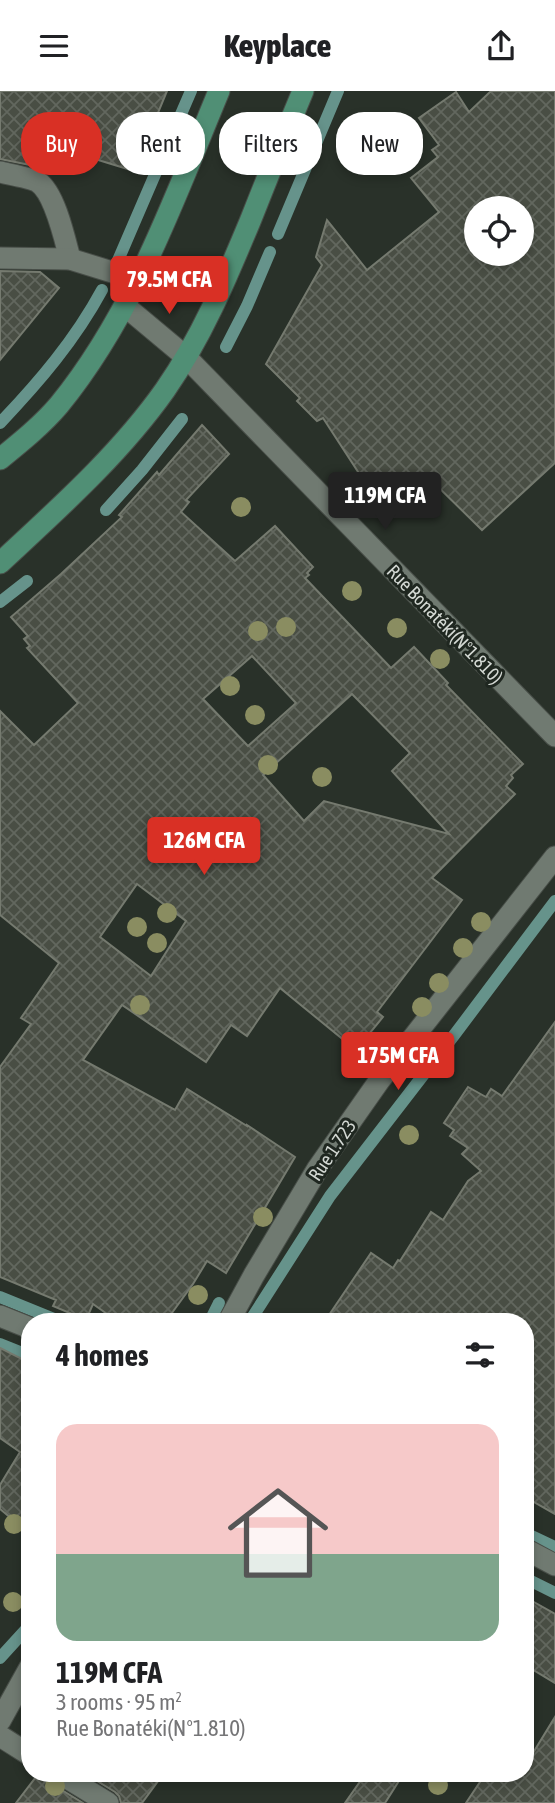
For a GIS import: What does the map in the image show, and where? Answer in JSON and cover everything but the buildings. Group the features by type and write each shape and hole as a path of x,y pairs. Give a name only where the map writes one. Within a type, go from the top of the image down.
{"main road":[{"path":"0,459 24,440 58,406 87,367 125,306 219,91"},
{"path":"0,563 83,485 115,450 164,391 186,357 225,282 303,91"}],"street":[{"path":"0,172 38,182 47,193 57,213 70,259"},
{"path":"0,258 70,259 138,280"},
{"name":"Rue Bonatéki(N°1.810)","path":"125,306 186,357 555,736"},
{"name":"Rue 1.723","path":"233,1313 318,1168 379,1081 555,857"},
{"path":"0,1317 21,1325"},
{"path":"534,1554 555,1565"},
{"path":"0,1721 21,1683"},
{"path":"0,1736 21,1749"},
{"path":"74,1782 108,1803"}],"waterway":[{"path":"116,265 191,91"},
{"path":"278,234 338,91"},
{"path":"226,347 270,252"},
{"path":"0,423 55,360 102,290"},
{"path":"106,510 182,419"},
{"path":"0,602 27,581"},
{"path":"255,1313 330,1196 555,901"},
{"path":"0,1297 39,1313"},
{"path":"214,1313 219,1303"},
{"path":"0,1344 21,1352"},
{"path":"534,1537 555,1547"},
{"path":"534,1582 555,1593"},
{"path":"0,1658 21,1635"}]}
